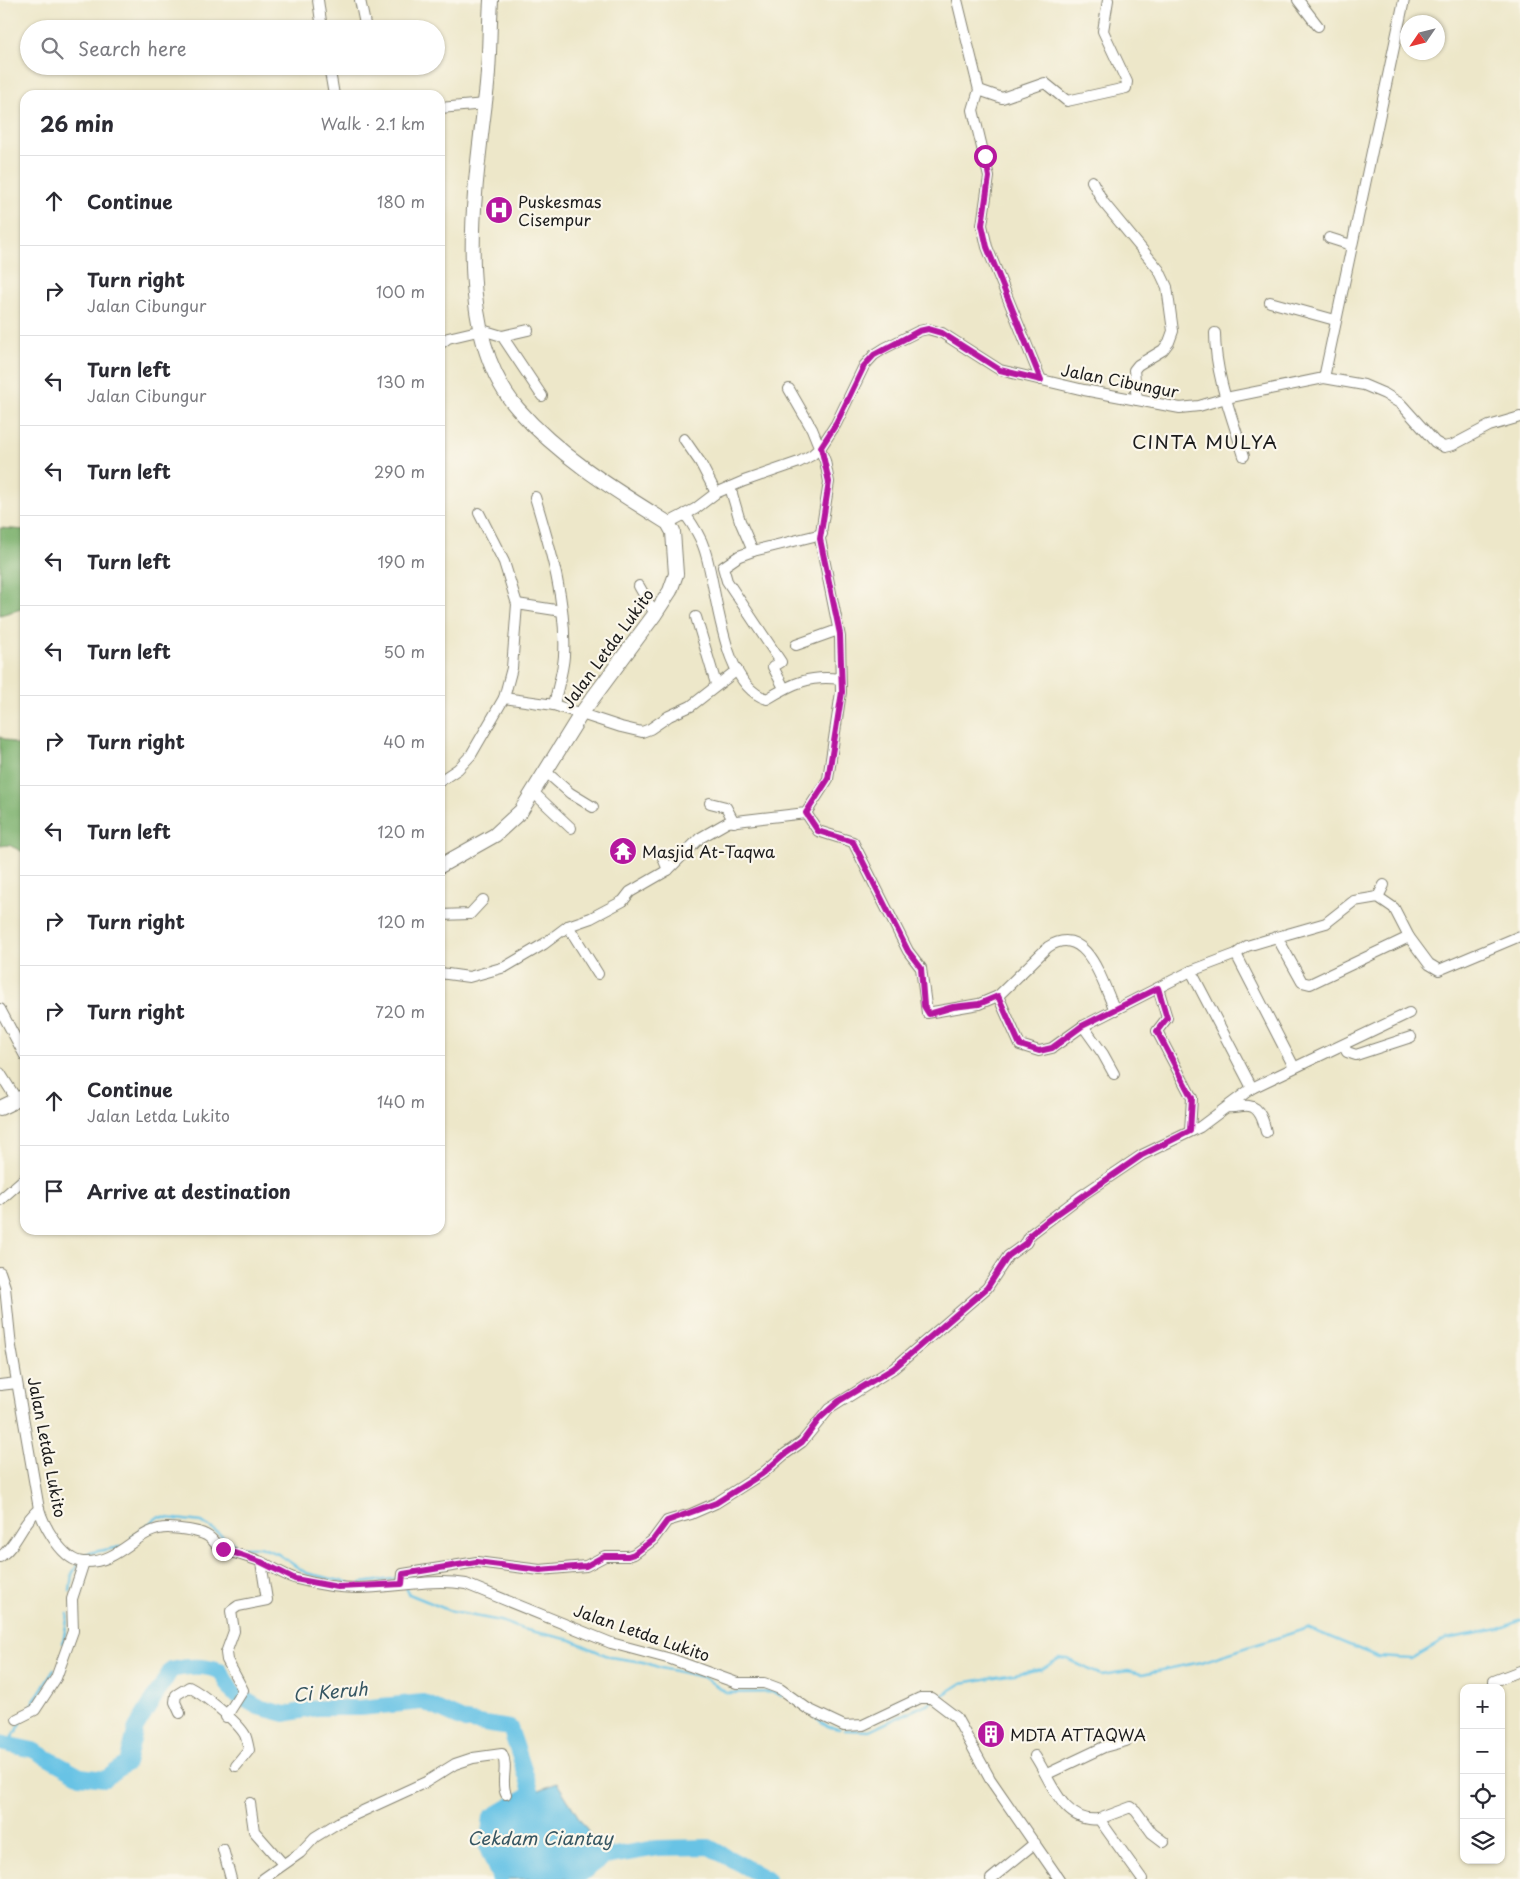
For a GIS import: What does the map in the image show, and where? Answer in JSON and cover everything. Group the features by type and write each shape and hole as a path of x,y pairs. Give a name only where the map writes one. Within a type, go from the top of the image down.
{"street":[{"path":"318,0 321,20"},
{"path":"360,0 364,20"},
{"path":"491,0 484,104 473,203 472,238 474,286 489,357 499,382 518,408 574,462 668,523"},
{"path":"957,0 979,90 973,110 989,177 982,225 987,247 1041,380"},
{"path":"979,90 1002,98 1045,83 1067,101 1126,88 1128,82 1103,31 1108,0"},
{"path":"1298,0 1318,26"},
{"path":"1404,0 1324,378 1364,385 1385,394 1401,404 1434,442 1444,446 1453,445 1488,426 1520,417"},
{"path":"331,75 333,90"},
{"path":"445,108 484,104"},
{"path":"1092,181 1103,202 1159,270 1167,287 1173,331 1169,342 1163,350 1138,364 1134,370 1137,400"},
{"path":"1328,238 1351,245"},
{"path":"1270,302 1335,320"},
{"name":"Jalan Cibungur","path":"668,523 716,493 800,462 821,447 836,424 864,366 880,352 919,331 928,329 942,333 1000,370 1137,400 1190,407 1324,378"},
{"path":"445,340 482,330 502,336 528,330"},
{"path":"1214,333 1215,348 1226,398 1244,456"},
{"path":"502,336 542,396"},
{"path":"445,974 469,977 505,967 544,944 568,926 605,911 623,901 630,892 668,870 700,838 715,828 734,822 806,813 828,779 842,692 838,630 820,539 829,482 821,447 789,389"},
{"path":"684,439 700,462 716,493"},
{"path":"730,487 740,521 753,551"},
{"path":"535,497 546,535 562,611 564,656 554,705"},
{"path":"445,778 458,769 471,755 504,698 512,668 517,604 504,562 479,513"},
{"path":"685,514 698,533 704,549 724,641 737,670 755,695 767,699 784,688 820,676 840,679"},
{"name":"Jalan Letda Lukito","path":"445,863 495,835 522,812 581,714 655,614 670,591 676,574 673,532 668,523"},
{"path":"784,688 773,667 781,662 726,581 723,567 739,556 753,551 822,534"},
{"path":"639,586 655,614"},
{"path":"517,604 562,611"},
{"path":"696,617 716,684"},
{"path":"796,645 838,630"},
{"path":"504,698 554,705 632,731 642,732 691,706 716,684 737,670"},
{"path":"545,771 570,793 594,806"},
{"path":"533,792 571,828"},
{"path":"710,803 726,807 734,822"},
{"path":"806,813 818,831 853,842 908,951 921,968 927,1013 932,1014 953,1007 979,1004 998,996 1042,951 1057,941 1071,941 1085,948 1115,1010"},
{"path":"663,858 668,870"},
{"path":"1378,897 1384,885"},
{"path":"998,996 1020,1045 1039,1051 1052,1048 1082,1026 1191,972 1236,954 1247,946 1326,923 1354,901 1378,897 1394,908 1409,937 1429,964 1439,970 1520,936"},
{"path":"445,915 470,914 483,900"},
{"path":"568,926 598,974"},
{"path":"1277,937 1302,982 1310,984 1409,937"},
{"path":"1236,954 1294,1067"},
{"path":"1191,972 1252,1088"},
{"path":"1158,988 1167,1018 1157,1031 1192,1098 1190,1131"},
{"path":"0,1009 20,1047"},
{"path":"404,1581 476,1562 540,1570 586,1566 604,1556 628,1556 634,1554 653,1540 667,1521 716,1503 762,1474 802,1442 820,1418 839,1401 894,1368 987,1288 1008,1256 1026,1243 1031,1234 1047,1221 1142,1155 1200,1127 1252,1088 1294,1067 1344,1046 1409,1013"},
{"path":"1082,1026 1104,1054 1114,1074"},
{"path":"1344,1046 1352,1055 1356,1055 1411,1037"},
{"path":"0,1073 20,1097"},
{"path":"0,1108 20,1098"},
{"path":"1228,1107 1249,1106 1256,1110 1264,1122 1266,1132"},
{"path":"0,1200 20,1182"},
{"name":"Jalan Letda Lukito","path":"0,1272 5,1287 7,1318 39,1509 45,1527 55,1541 81,1562 108,1559 122,1552 146,1532 166,1528 200,1533 209,1537 223,1549 261,1562 295,1579 338,1587 404,1581 466,1584 611,1643 671,1659 737,1683 764,1683 780,1689 808,1708 844,1726 863,1725 920,1698 935,1700 956,1717 990,1779 1059,1879"},
{"path":"0,1385 17,1383"},
{"path":"0,1557 12,1546 28,1519 39,1509"},
{"path":"17,1719 28,1715 42,1702 56,1678 73,1631 72,1599 81,1562"},
{"path":"226,1717 242,1690 227,1660 226,1653 234,1631 231,1611 238,1606 267,1600 261,1562"},
{"path":"1494,1681 1520,1671"},
{"path":"180,1713 174,1702 176,1695 189,1687 203,1694 245,1735 249,1750 236,1766"},
{"path":"1047,1774 1104,1747 1126,1741"},
{"path":"263,1879 300,1853 315,1837 341,1821 426,1782 445,1769 465,1760 502,1754 505,1759 502,1781 506,1794"},
{"path":"1035,1756 1061,1801 1074,1815 1085,1820 1099,1819 1131,1808 1136,1810 1157,1839 1164,1842"},
{"path":"250,1803 254,1831 283,1864"},
{"path":"1099,1819 1142,1879"},
{"path":"991,1879 1035,1843"},
{"path":"223,1850 231,1879"}],"green space":[{"path":"0,528 20,530 20,609 0,615"},
{"path":"0,737 20,746 20,850 9,845 0,846"}],"water":[{"name":"Cekdam Ciantay","path":"557,1783 604,1857 597,1867 577,1879 500,1879 487,1848 491,1818 532,1793"}],"waterway":[{"path":"132,1537 158,1517 202,1522 238,1547 260,1547 278,1554 306,1573 350,1583"},
{"path":"81,1559 88,1553 120,1547"},
{"path":"70,1591 72,1574 78,1564"},
{"path":"361,1583 400,1578"},
{"path":"406,1587 409,1594 453,1612 501,1621 522,1629 571,1640 610,1657 643,1662 703,1677 727,1693 773,1692 782,1696"},
{"path":"63,1643 68,1614"},
{"path":"938,1698 962,1683 1042,1669 1060,1658 1067,1659 1101,1675 1128,1671 1142,1674 1201,1662 1308,1628 1378,1657 1411,1659 1446,1639 1500,1629 1520,1620"},
{"name":"Ci Keruh","path":"0,1743 33,1750 80,1776 105,1779 127,1763 136,1728 171,1670 190,1667 202,1667 220,1671 233,1693 258,1707 285,1714 317,1708 360,1708 423,1702 465,1721 510,1728 532,1793 491,1817 487,1848 500,1879"},
{"path":"30,1707 54,1670"},
{"path":"845,1730 869,1731 931,1702"},
{"path":"816,1718 829,1727 840,1729"},
{"path":"9,1743 22,1721"},
{"name":"Ci Keruh","path":"574,1879 604,1857 657,1848 709,1847 767,1879"}],"place":[{"name":"Puskesmas Cisempur","path":"499,210"},
{"name":"Masjid At-Taqwa","path":"623,851"},
{"name":"MDTA ATTAQWA","path":"991,1734"}],"district":[{"name":"CINTA MULYA","path":"1205,441"}],"route":[{"path":"223,1549 261,1562 295,1579 338,1587 358,1588 402,1584 403,1574 433,1571 476,1562 540,1570 586,1566 604,1556 628,1556 634,1554 653,1540 667,1521 692,1514 716,1503 762,1474 802,1442 829,1409 894,1368 987,1288 1008,1256 1026,1243 1031,1234 1047,1221 1142,1155 1190,1131 1192,1098 1157,1031 1167,1018 1158,988 1082,1026 1052,1048 1039,1051 1020,1045 998,996 979,1004 953,1007 929,1014 924,1006 921,968 908,951 853,842 847,838 818,831 806,813 820,791 826,786 842,692 840,679 840,634 820,539 829,482 821,447 836,424 857,378 864,366 874,355 919,331 928,329 942,333 965,346 980,359 1000,370 1041,380 1034,358 987,247 982,225 989,177 985,156"}]}
